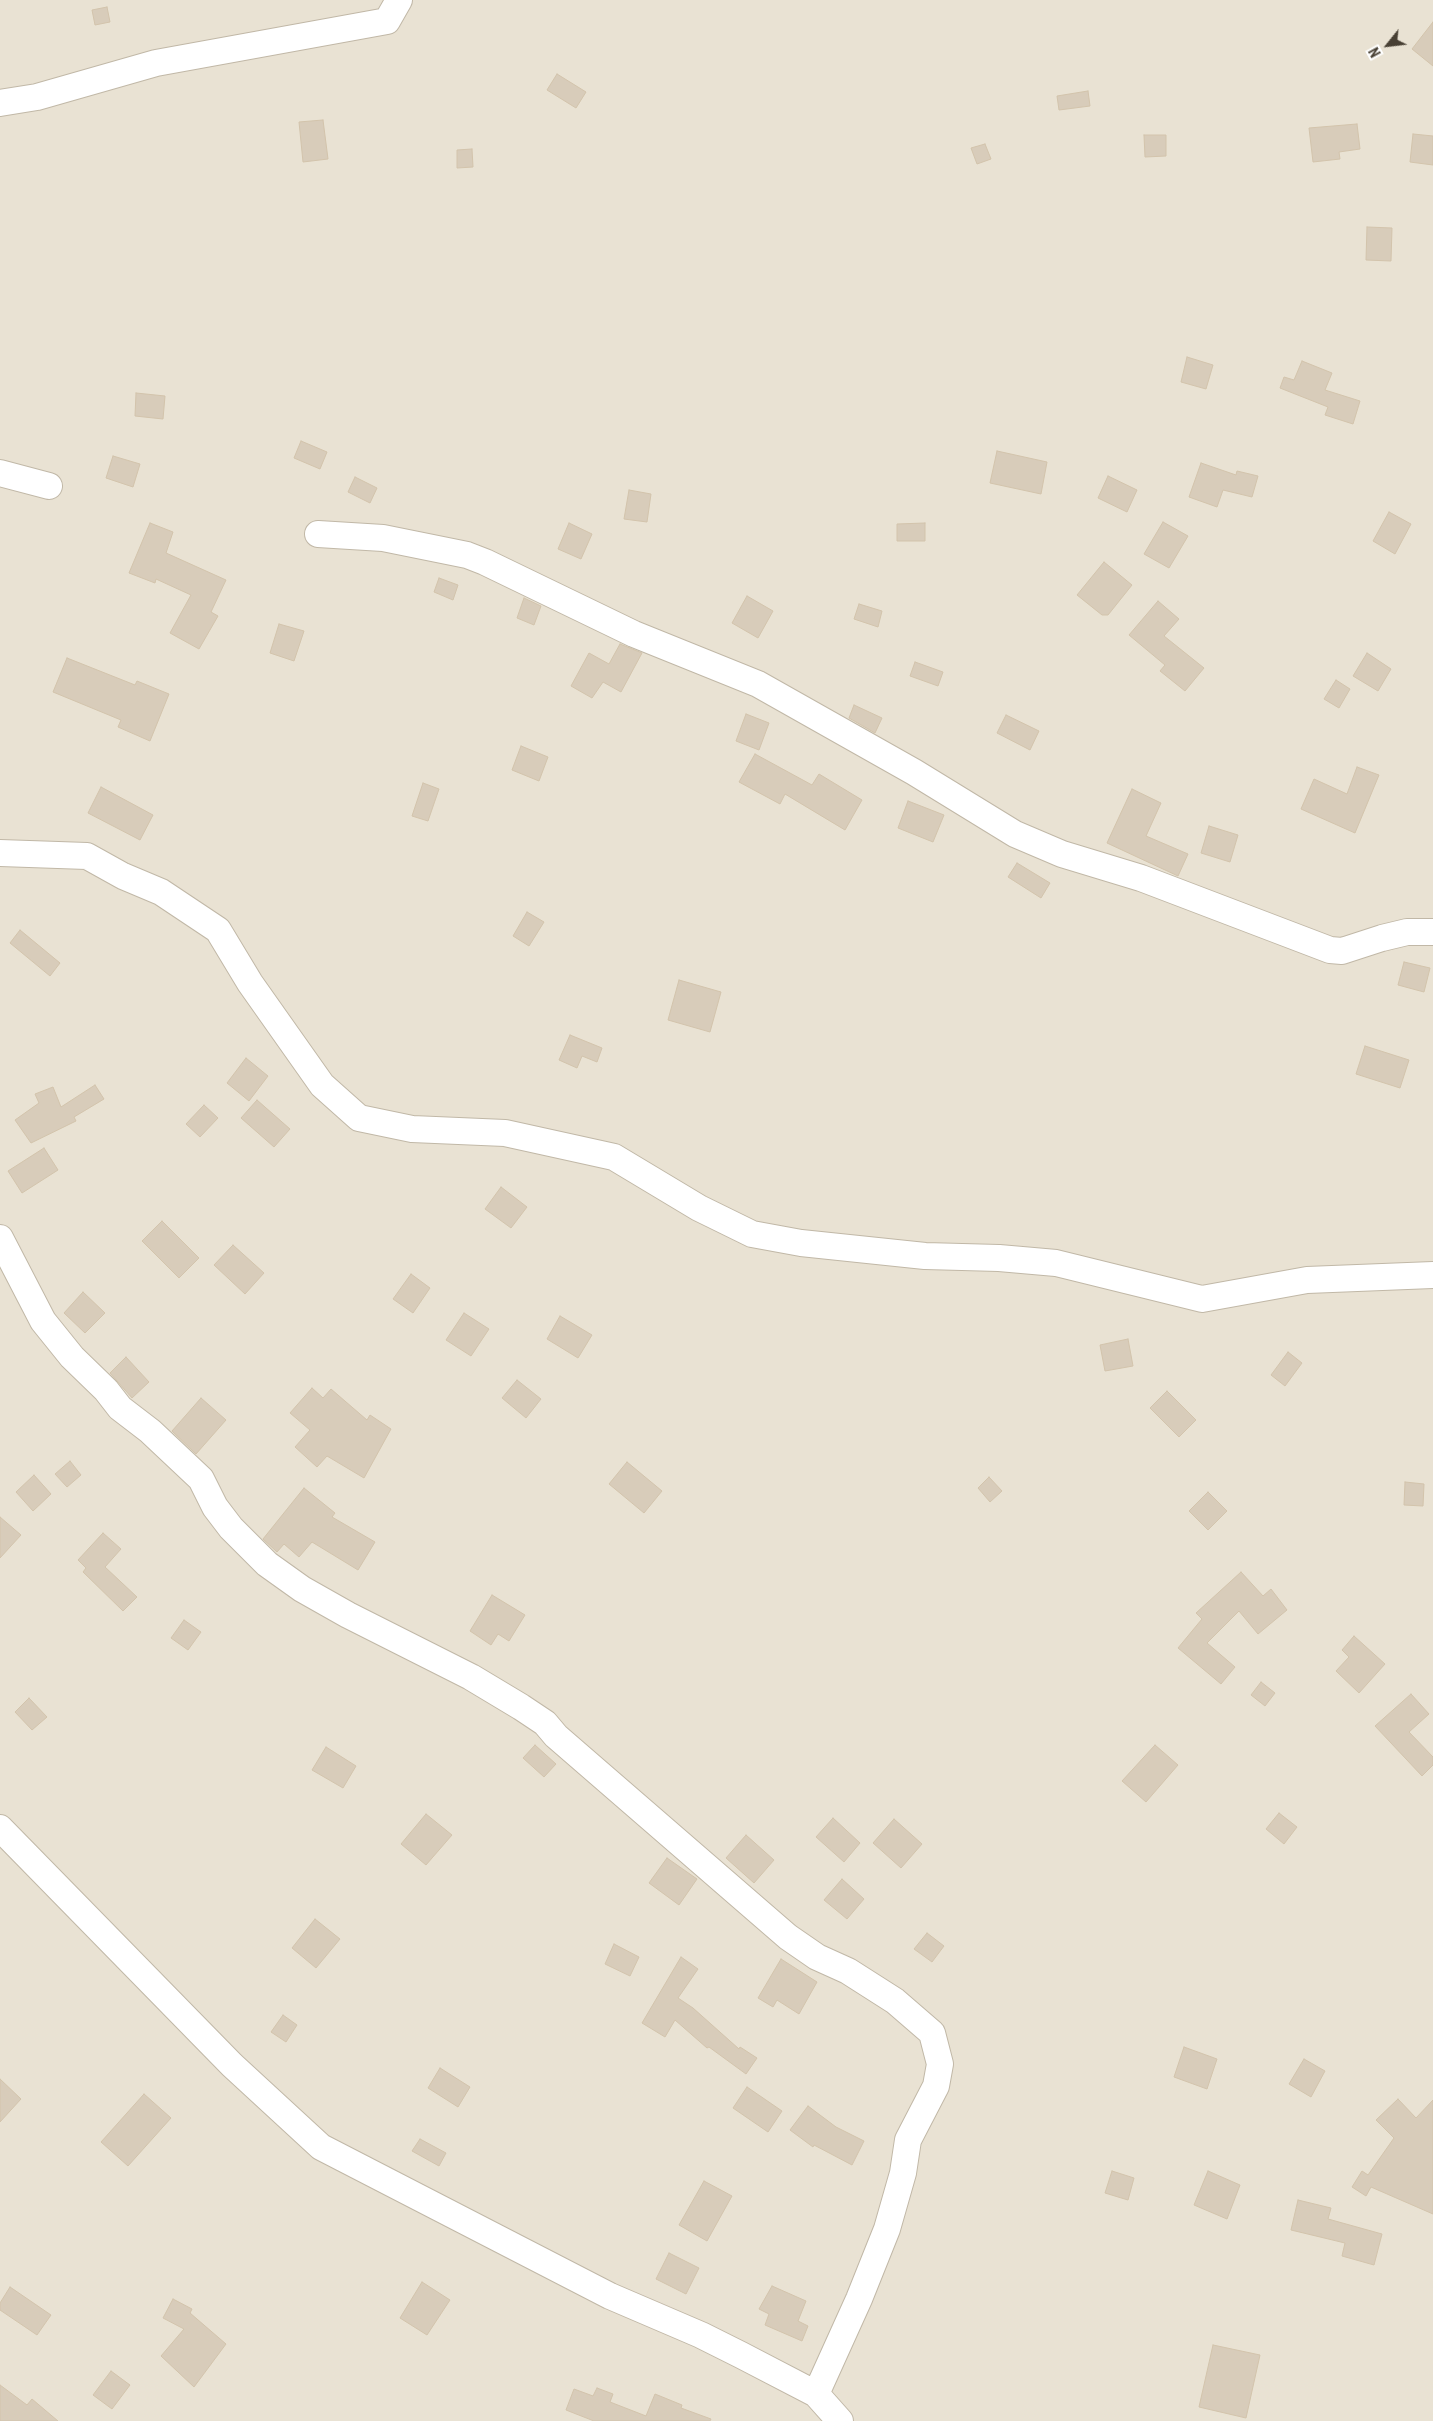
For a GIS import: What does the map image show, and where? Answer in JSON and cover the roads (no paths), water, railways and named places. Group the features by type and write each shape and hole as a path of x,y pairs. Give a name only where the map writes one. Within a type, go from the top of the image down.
{"street":[{"path":"0,103 37,97 156,63 387,21 398,0"},
{"path":"0,474 49,486"},
{"path":"318,534 383,538 466,555 485,562 634,634 758,684 914,772 1015,834 1062,854 1141,878 1330,950 1342,951 1407,932 1433,932"},
{"path":"0,853 87,856 122,876 161,892 218,930 250,982 322,1085 360,1118 412,1129 505,1133 614,1156 699,1208 752,1234 801,1243 925,1256 999,1258 1056,1263 1202,1300 1307,1280 1433,1275"},
{"path":"0,1238 44,1321 72,1356 106,1390 120,1408 150,1431 201,1479 215,1507 231,1528 267,1564 302,1589 348,1615 479,1682 521,1706 545,1723 556,1736 788,1937 817,1957 848,1971 895,2001 932,2033 940,2064 936,2086 908,2140 903,2173 883,2238 859,2300 816,2394"},
{"path":"0,1828 220,2053 321,2147 610,2296 701,2335 816,2394 840,2421"}]}
